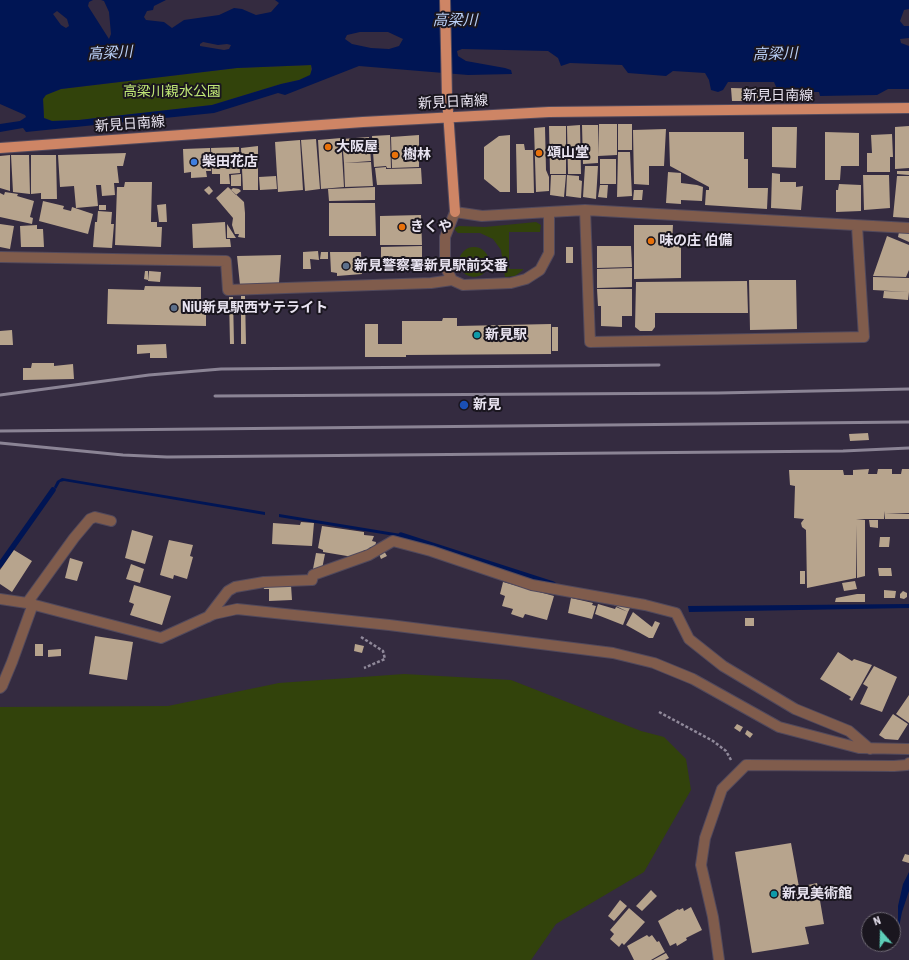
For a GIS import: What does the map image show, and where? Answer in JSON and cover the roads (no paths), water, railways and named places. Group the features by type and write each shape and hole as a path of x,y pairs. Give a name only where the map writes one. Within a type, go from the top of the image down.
{"main road":[{"path":"445,0 447,97 455,212"},
{"name":"新見日南線","path":"0,148 363,122 549,112 909,108"}],"street":[{"path":"452,280 445,266 445,237 455,212 482,216 585,210 909,228"},
{"path":"585,210 590,342 864,337 857,226"},
{"path":"0,257 226,261 228,290 431,283 452,280 463,285 511,283 526,279 540,270 549,253 549,212"},
{"path":"0,688 12,662 30,603 74,538 90,519 95,517 111,521"},
{"path":"208,617 228,591 235,587 264,582 312,580 313,574 370,555 393,541 431,550 532,585 645,605 676,613 689,639 723,666 795,709 849,731 870,749"},
{"path":"0,599 30,603 161,638 208,617 237,609 344,620 613,653 654,663 693,679 779,727 852,747 870,749 909,749"},
{"path":"719,960 713,917 701,865 705,838 722,789 746,764 894,766 907,765 909,763"}],"water":[{"name":"高梁川","path":"0,0 93,0 89,2 88,6 109,39 111,34 109,12 104,1 101,0 166,0 154,6 153,10 147,11 144,17 146,20 164,22 172,28 184,20 219,15 234,8 242,9 256,15 271,12 279,3 275,0 909,0 909,9 904,10 900,21 904,26 909,26 909,38 900,39 901,43 909,46 909,89 888,89 877,95 820,96 819,92 790,92 777,89 774,82 728,82 723,90 718,92 711,90 709,80 705,73 673,71 666,76 628,73 622,65 570,63 561,66 558,58 548,51 462,49 457,51 458,56 466,61 505,68 511,70 512,74 468,75 359,66 285,95 278,93 214,113 26,132 23,128 0,132 0,124 20,121 26,117 25,115 0,104","holes":["57,11 67,19 69,26 66,28 61,25 53,14","360,32 388,32 403,39 399,46 389,49 371,48 352,44 345,39 347,35","203,42 218,45 231,45 229,49 224,50 200,46","311,65 312,69 310,75 299,80 212,105 79,120 52,121 44,118 43,99 46,95 61,89 237,68"]},
{"path":"62,478 265,512 265,515 64,481 60,482 56,489 54,487 57,481"},
{"path":"279,514 407,535 407,538 279,517"},
{"path":"909,604 909,608 689,612 688,606"},
{"path":"909,872 909,891 901,917 901,912 898,912 898,906 903,884"}],"waterway":[{"path":"0,565 53,490"},
{"path":"401,535 553,584"}],"railway":[{"path":"0,395 149,375 221,369 659,365"},
{"path":"215,396 718,393 909,389"},
{"path":"0,431 909,422"},
{"path":"0,443 123,455 167,457 843,451 909,448"}],"place":[{"name":"大阪屋","path":"328,147"},
{"name":"頌山堂","path":"539,153"},
{"name":"樹林","path":"395,155"},
{"name":"柴田花店","path":"194,162"},
{"name":"きくや","path":"402,227"},
{"name":"味の庄 伯備","path":"651,241"},
{"name":"新見警察署新見駅前交番","path":"346,266"},
{"name":"NiU新見駅西サテライト","path":"174,308"},
{"name":"新見駅","path":"477,335"},
{"name":"新見","path":"464,405"},
{"name":"新見美術館","path":"774,894"}],"park label":[{"name":"高梁川親水公園","path":"172,92"}]}
